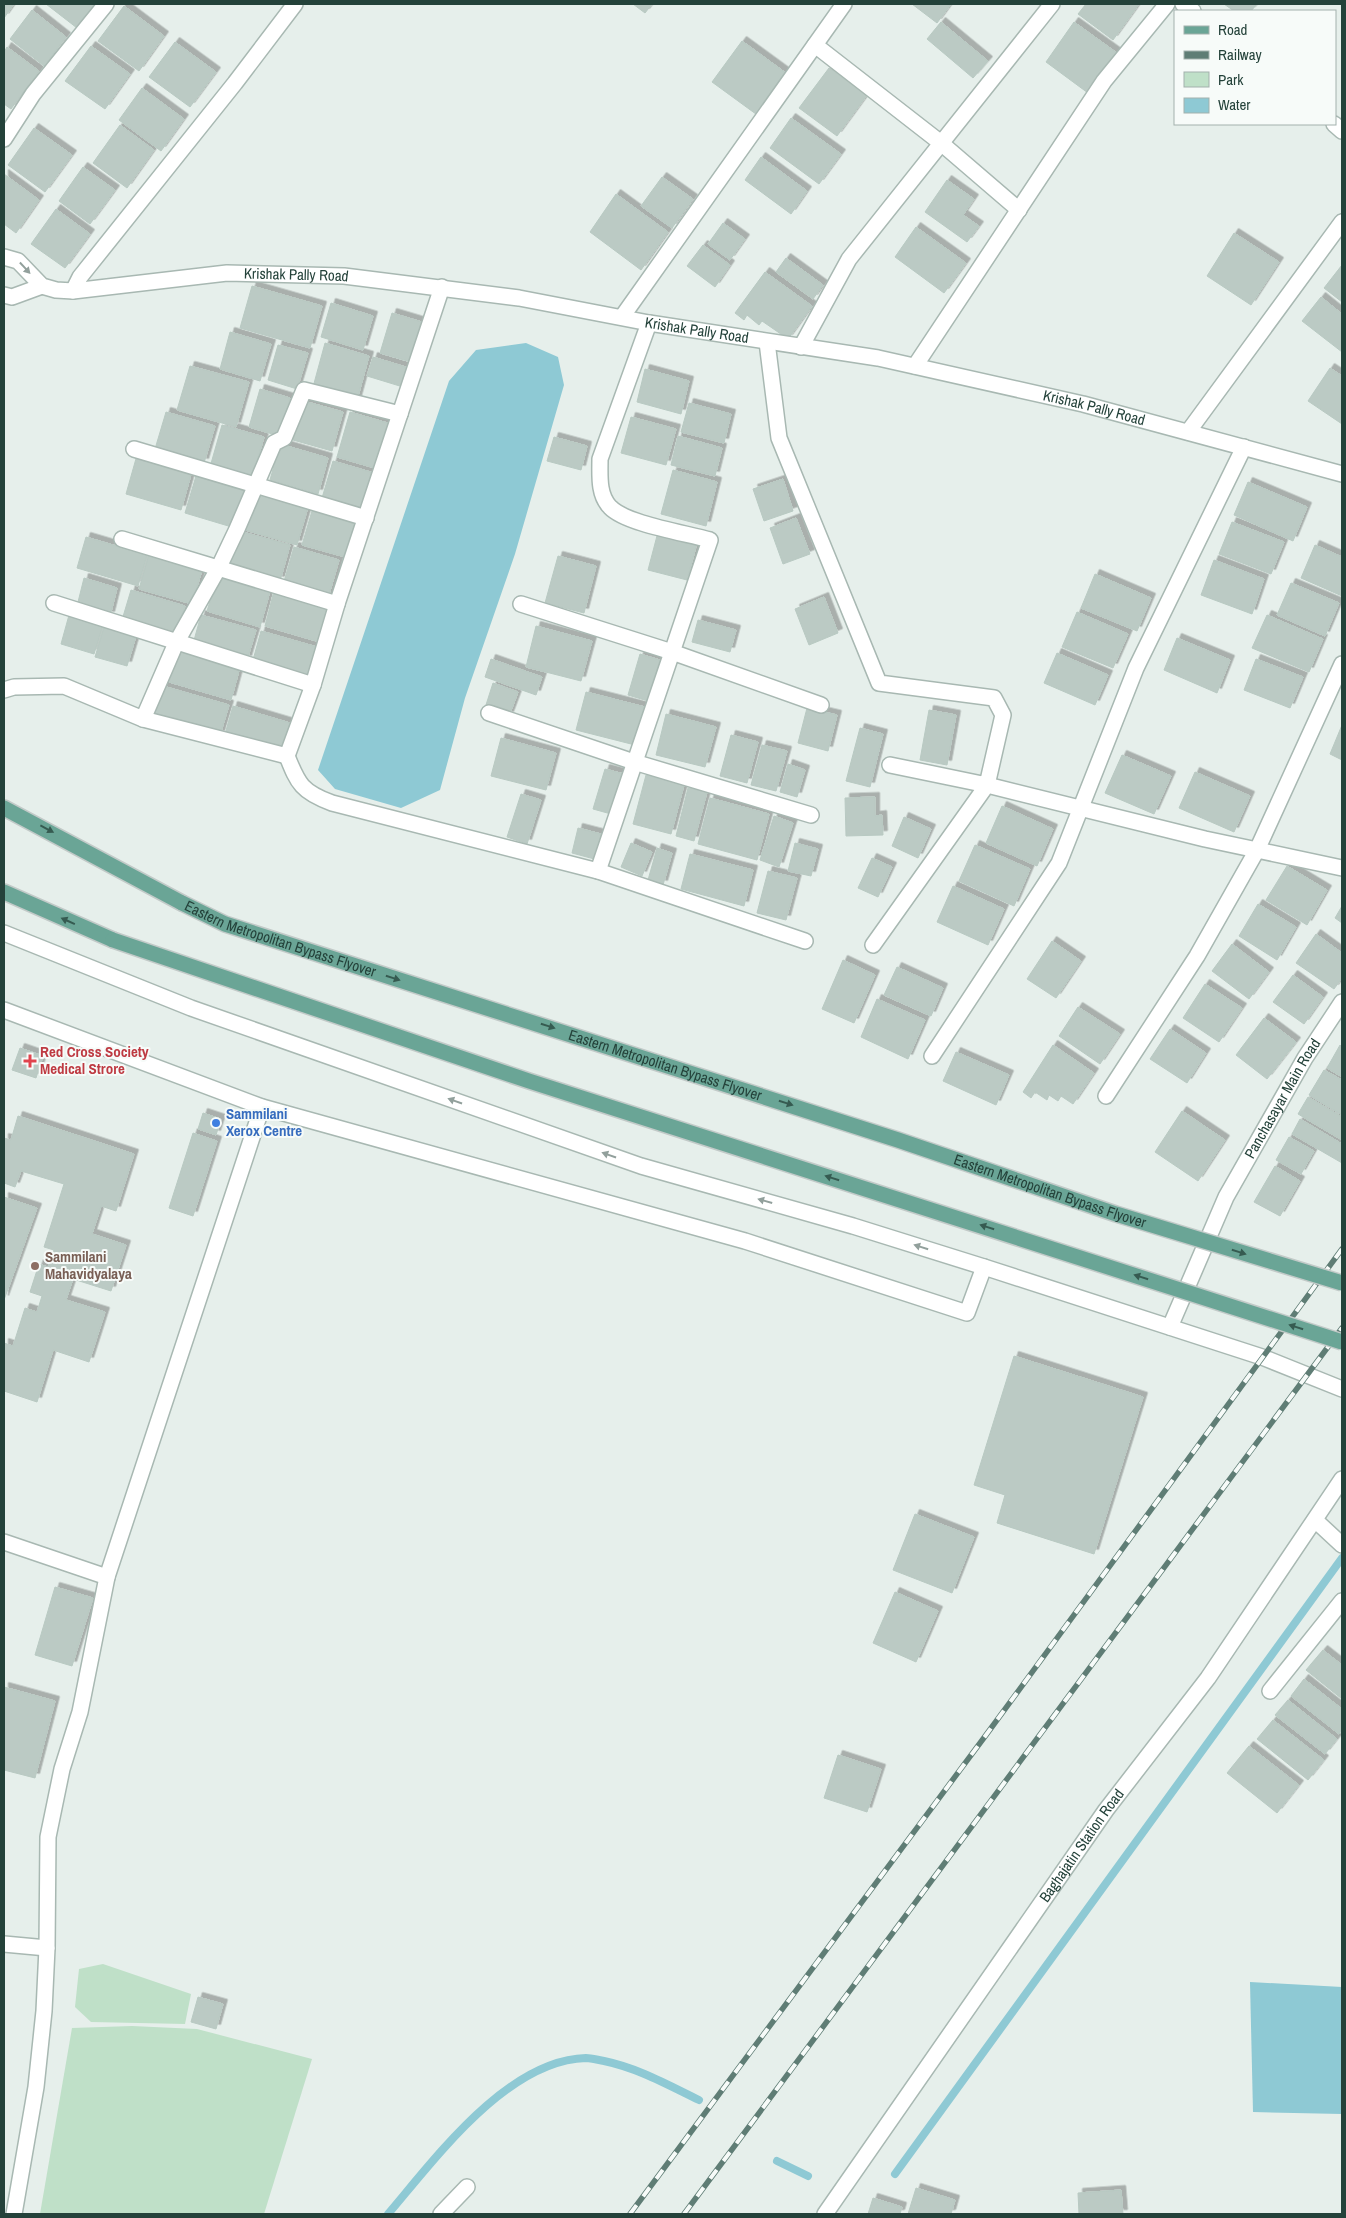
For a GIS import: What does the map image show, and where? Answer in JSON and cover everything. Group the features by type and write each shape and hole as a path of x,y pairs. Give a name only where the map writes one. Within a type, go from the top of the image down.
{"main road":[{"name":"Eastern Metropolitan Bypass Flyover","path":"4,808 225,924 898,1140 1116,1214 1342,1283"},
{"path":"4,892 113,940 529,1081 1342,1342"}],"street":[{"path":"4,139 33,94 106,4"},
{"path":"74,290 80,277 235,83 295,4"},
{"path":"622,318 844,4"},
{"path":"801,347 849,259 1052,4"},
{"path":"915,366 1104,82 1167,4"},
{"path":"815,45 941,143 1018,210"},
{"path":"1188,432 1342,222"},
{"path":"4,257 18,261 42,286"},
{"name":"Krishak Pally Road","path":"4,295 12,297 42,286 56,290 74,290 227,273 344,276 442,287 554,303 649,323 878,358 1083,404 1342,474"},
{"path":"442,287 337,604 313,685 287,756 295,777 312,796 332,803 598,871 806,942"},
{"path":"598,871 710,540 631,519 610,508 603,496 600,481 600,459 649,323"},
{"path":"767,342 779,438 879,683 994,698 1003,715 987,785 873,945"},
{"path":"143,720 176,643 218,569 274,443 284,438 304,390 400,414"},
{"path":"932,1056 1058,863 1136,668 1244,448"},
{"path":"134,449 366,518"},
{"path":"122,539 337,604"},
{"path":"54,604 313,685"},
{"path":"521,604 672,652 821,705"},
{"path":"1106,1096 1197,956 1257,850 1342,664"},
{"path":"4,690 14,687 64,686 143,720 287,756"},
{"path":"489,713 634,762 811,815"},
{"path":"890,765 987,785 1079,809 1342,868"},
{"path":"4,933 191,1008 641,1166 853,1226 984,1266 1262,1357 1342,1389"},
{"name":"Panchasayar Main Road","path":"1170,1327 1226,1197 1305,1058 1342,1002"},
{"path":"4,1010 262,1107 745,1241 967,1313 984,1266"},
{"path":"14,2214 26,2154 36,2087 44,2011 47,1948 48,1837 62,1769 84,1693 107,1577 262,1107"},
{"name":"Baghajatin Station Road","path":"825,2214 1106,1810 1208,1678 1342,1480"},
{"path":"1315,1520 1340,1543"},
{"path":"4,1542 107,1577"},
{"path":"1270,1691 1342,1601"},
{"path":"4,1944 47,1948"},
{"path":"441,2214 467,2187"}],"green space":[{"path":"103,1964 191,1994 185,2024 91,2022 75,2007 79,1969"},
{"path":"132,2026 197,2029 312,2059 264,2214 40,2214 72,2028"}],"water":[{"path":"526,343 558,357 564,385 515,554 465,698 440,790 401,808 335,789 318,770 449,381 476,350"},
{"path":"1250,1982 1342,1987 1342,2114 1253,2112"}],"building":[{"path":"4,4 14,4 4,18"},
{"path":"46,4 95,4 77,28"},
{"path":"633,4 652,4 645,13"},
{"path":"912,4 951,4 937,23"},
{"path":"1086,4 1139,4 1113,40 1078,14"},
{"path":"1224,4 1257,4 1252,10 1233,10"},
{"path":"124,6 164,36 139,71 98,41"},
{"path":"32,10 66,37 44,66 10,39"},
{"path":"941,22 988,61 973,78 927,39"},
{"path":"1074,22 1117,53 1088,93 1046,62"},
{"path":"742,41 790,76 760,117 712,82"},
{"path":"175,42 216,72 190,107 149,77"},
{"path":"91,46 130,74 105,109 65,81"},
{"path":"7,47 39,71 11,109 4,104 4,52"},
{"path":"829,68 867,95 837,136 799,108"},
{"path":"142,88 184,119 161,151 119,120"},
{"path":"791,118 841,154 819,184 770,148"},
{"path":"120,125 154,150 127,188 93,163"},
{"path":"34,128 72,155 45,192 8,165"},
{"path":"761,157 807,191 791,214 745,180"},
{"path":"83,167 115,190 90,224 59,201"},
{"path":"4,174 39,200 16,233 4,224"},
{"path":"662,177 693,199 672,228 641,206"},
{"path":"947,180 974,199 963,215 979,226 967,242 925,212"},
{"path":"616,194 668,232 641,270 590,232"},
{"path":"56,209 90,234 65,268 31,244"},
{"path":"723,223 745,239 730,260 708,244"},
{"path":"916,227 966,263 944,293 895,257"},
{"path":"1234,233 1279,262 1251,305 1207,276"},
{"path":"703,245 730,265 715,287 687,266"},
{"path":"786,258 823,285 813,299 776,272"},
{"path":"1342,265 1342,302 1324,288"},
{"path":"765,272 812,306 788,339 762,321 759,325 747,315 744,320 735,313"},
{"path":"252,286 322,306 310,348 240,328"},
{"path":"1321,297 1342,314 1342,352 1302,321"},
{"path":"331,303 373,316 363,350 321,337"},
{"path":"392,313 422,322 411,362 380,353"},
{"path":"230,332 271,344 260,381 220,369"},
{"path":"325,343 369,356 357,400 313,387"},
{"path":"278,345 308,353 297,389 268,380"},
{"path":"373,357 409,368 403,387 367,376"},
{"path":"190,366 249,382 236,427 177,410"},
{"path":"1330,368 1342,376 1342,424 1308,401"},
{"path":"645,369 689,381 681,414 637,402"},
{"path":"260,389 290,398 279,436 249,427"},
{"path":"304,401 343,412 332,451 293,440"},
{"path":"689,403 731,414 724,443 681,432"},
{"path":"166,412 215,426 204,463 155,449"},
{"path":"350,412 391,424 378,469 337,457"},
{"path":"631,417 676,429 666,465 621,453"},
{"path":"222,425 264,437 252,479 210,467"},
{"path":"678,436 722,448 715,476 671,465"},
{"path":"554,437 587,446 581,470 547,461"},
{"path":"280,444 328,458 318,494 270,480"},
{"path":"137,455 192,471 181,510 126,494"},
{"path":"333,461 374,473 363,509 322,498"},
{"path":"673,470 717,482 706,526 661,514"},
{"path":"196,476 246,491 235,528 185,513"},
{"path":"783,479 793,511 764,521 753,489"},
{"path":"1248,482 1307,507 1293,541 1234,515"},
{"path":"256,492 308,507 297,545 245,530"},
{"path":"312,511 355,524 345,557 302,545"},
{"path":"796,518 810,554 783,564 770,528"},
{"path":"1232,522 1284,542 1271,574 1219,554"},
{"path":"239,531 290,545 280,581 229,567"},
{"path":"658,532 697,543 687,580 648,570"},
{"path":"86,537 147,555 138,586 77,568"},
{"path":"1315,545 1342,557 1342,596 1301,578"},
{"path":"294,547 339,560 328,598 283,585"},
{"path":"149,554 202,570 192,604 139,589"},
{"path":"558,556 596,566 584,613 545,603"},
{"path":"1214,560 1264,579 1252,614 1201,595"},
{"path":"1095,574 1151,598 1137,631 1081,608"},
{"path":"218,576 270,591 260,627 207,611"},
{"path":"84,578 117,588 110,616 77,606"},
{"path":"1291,583 1339,603 1325,636 1277,615"},
{"path":"131,590 185,606 176,636 122,620"},
{"path":"274,591 333,607 323,643 265,626"},
{"path":"824,597 838,633 809,645 795,609"},
{"path":"1077,612 1128,634 1113,668 1062,647"},
{"path":"69,615 103,625 94,654 61,644"},
{"path":"201,615 256,630 247,660 193,644"},
{"path":"1267,615 1323,639 1309,672 1252,648"},
{"path":"698,620 736,630 730,652 692,642"},
{"path":"536,626 592,641 581,681 526,667"},
{"path":"104,627 136,636 127,666 95,657"},
{"path":"261,631 317,647 308,677 253,660"},
{"path":"1177,638 1230,660 1217,693 1164,670"},
{"path":"179,649 240,667 231,700 169,682"},
{"path":"1057,653 1108,675 1095,705 1044,683"},
{"path":"640,654 660,660 648,701 628,695"},
{"path":"491,659 542,677 536,695 485,677"},
{"path":"1256,659 1303,677 1290,708 1244,690"},
{"path":"493,683 518,692 509,716 485,708"},
{"path":"163,686 229,705 220,735 154,716"},
{"path":"586,692 645,707 635,745 576,730"},
{"path":"233,706 290,723 283,751 225,734"},
{"path":"807,708 837,715 828,751 798,743"},
{"path":"929,710 956,715 947,765 920,760"},
{"path":"666,714 716,727 705,767 656,755"},
{"path":"1342,725 1342,760 1330,754"},
{"path":"860,728 883,734 870,787 846,781"},
{"path":"731,735 758,742 747,783 720,776"},
{"path":"501,738 556,753 546,790 491,776"},
{"path":"762,745 787,751 776,791 751,785"},
{"path":"1122,755 1171,776 1154,814 1105,793"},
{"path":"788,764 805,770 797,797 780,792"},
{"path":"605,769 624,774 611,814 593,809"},
{"path":"1195,772 1250,796 1234,832 1179,808"},
{"path":"646,775 684,785 671,834 633,824"},
{"path":"688,788 707,792 694,841 676,836"},
{"path":"521,794 541,800 527,844 507,837"},
{"path":"875,797 875,816 882,815 883,835 846,836 845,798"},
{"path":"710,798 769,814 757,860 698,844"},
{"path":"1002,806 1053,829 1037,866 986,843"},
{"path":"774,816 793,823 779,867 760,860"},
{"path":"904,817 931,829 918,858 892,846"},
{"path":"578,828 605,835 598,860 572,853"},
{"path":"631,843 652,852 642,876 621,867"},
{"path":"795,843 818,849 811,876 788,871"},
{"path":"975,845 1030,869 1014,906 959,881"},
{"path":"657,848 672,853 663,885 648,880"},
{"path":"690,854 753,870 744,906 681,889"},
{"path":"872,858 892,867 878,897 858,888"},
{"path":"1287,866 1327,890 1307,925 1266,900"},
{"path":"768,871 797,878 786,920 757,913"},
{"path":"953,886 1004,909 988,945 937,922"},
{"path":"1258,904 1296,927 1277,960 1239,936"},
{"path":"1342,906 1342,923 1335,918"},
{"path":"1316,934 1342,953 1342,978 1334,989 1296,963"},
{"path":"1052,941 1081,961 1056,998 1027,979"},
{"path":"1232,944 1269,972 1249,999 1212,971"},
{"path":"843,960 875,975 854,1023 822,1009"},
{"path":"897,967 943,988 931,1016 884,995"},
{"path":"1293,975 1323,997 1304,1024 1273,1002"},
{"path":"1205,984 1242,1008 1219,1042 1183,1018"},
{"path":"877,999 925,1020 908,1059 861,1037"},
{"path":"1078,1007 1120,1034 1100,1064 1059,1036"},
{"path":"1264,1018 1296,1042 1267,1079 1236,1055"},
{"path":"1170,1029 1206,1053 1187,1083 1150,1059"},
{"path":"1053,1045 1094,1073 1073,1104 1061,1096 1058,1101 1049,1095 1047,1100 1035,1092 1031,1098 1023,1092"},
{"path":"1340,1045 1342,1047 1342,1077 1327,1068"},
{"path":"20,1048 43,1056 36,1078 12,1070"},
{"path":"956,1052 1009,1075 996,1105 943,1081"},
{"path":"1324,1070 1342,1080 1342,1115 1309,1095"},
{"path":"1308,1097 1342,1117 1342,1140 1298,1114"},
{"path":"1182,1111 1225,1140 1198,1181 1155,1152"},
{"path":"203,1113 221,1119 216,1135 198,1129"},
{"path":"18,1116 134,1154 116,1211 101,1206 92,1234 126,1245 111,1291 73,1279 66,1300 105,1312 89,1362 53,1350 37,1402 4,1391 4,1343 13,1346 25,1308 37,1312 42,1296 30,1292 39,1264 48,1267 54,1250 44,1247 64,1184 21,1171 15,1187 4,1183 4,1138 11,1140"},
{"path":"1300,1119 1342,1144 1342,1163 1292,1134"},
{"path":"193,1133 217,1141 193,1216 169,1208"},
{"path":"1289,1137 1314,1151 1301,1174 1276,1160"},
{"path":"1275,1166 1300,1181 1280,1216 1254,1202"},
{"path":"4,1197 37,1208 4,1300"},
{"path":"1014,1356 1143,1397 1094,1554 997,1523 1005,1495 974,1485"},
{"path":"915,1514 974,1537 952,1593 893,1570"},
{"path":"55,1587 93,1598 72,1666 35,1655"},
{"path":"895,1592 938,1611 916,1662 873,1643"},
{"path":"1323,1650 1342,1665 1342,1699 1306,1670"},
{"path":"1304,1679 1342,1709 1342,1730 1339,1734 1291,1696"},
{"path":"4,1687 55,1701 35,1778 4,1770"},
{"path":"1288,1700 1337,1739 1325,1754 1275,1715"},
{"path":"1273,1720 1324,1760 1308,1780 1257,1739"},
{"path":"1249,1746 1299,1785 1277,1813 1227,1773"},
{"path":"838,1755 881,1769 867,1812 824,1798"},
{"path":"198,1997 223,2004 216,2029 191,2022"},
{"path":"916,2188 955,2200 951,2214 908,2214"},
{"path":"1121,2190 1123,2214 1079,2214 1078,2193"},
{"path":"873,2198 902,2207 900,2214 868,2214"}],"waterway":[{"path":"895,2174 1342,1558"},
{"path":"388,2214 450,2141 475,2116 528,2075 557,2063 586,2058 617,2064 653,2078 699,2100"},
{"path":"777,2161 808,2176"}],"railway":[{"path":"630,2214 986,1735 1342,1249"},
{"path":"684,2214 1342,1328"}],"place":[{"name":"Red Cross Society Medical Strore","path":"30,1061"},
{"name":"Sammilani Xerox Centre","path":"216,1123"},
{"name":"Sammilani Mahavidyalaya","path":"35,1266"}]}
